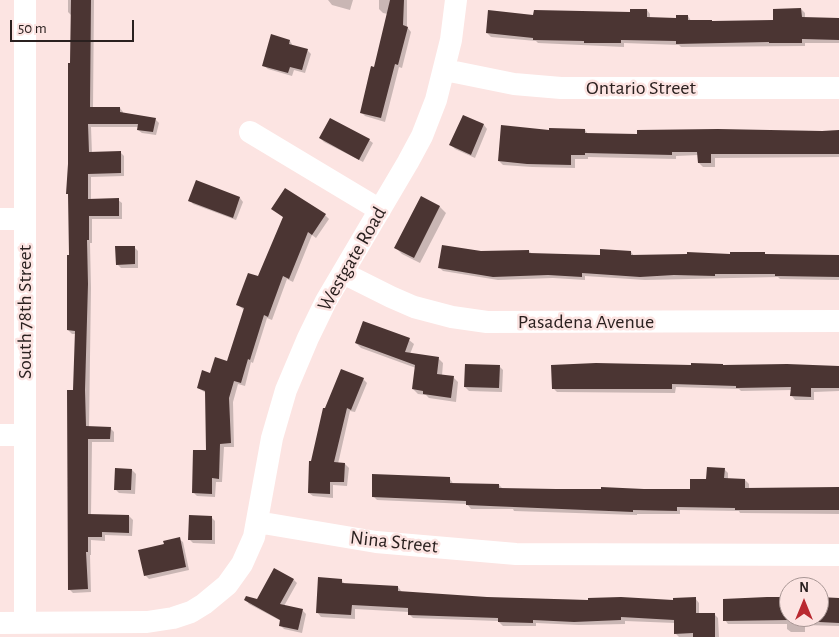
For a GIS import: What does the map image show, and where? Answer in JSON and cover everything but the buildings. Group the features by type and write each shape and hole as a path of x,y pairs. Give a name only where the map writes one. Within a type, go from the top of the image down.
{"street":[{"name":"South 78th Street","path":"25,0 25,623"},
{"name":"Westgate Road","path":"256,522 272,438 286,390 308,338 422,136 445,70 456,0"},
{"name":"Ontario Street","path":"445,70 514,84 561,88 839,88"},
{"path":"250,132 380,210"},
{"path":"0,219 25,219"},
{"name":"Pasadena Avenue","path":"343,273 414,307 452,317 487,322 839,321"},
{"path":"0,435 25,435"},
{"path":"0,623 147,622 172,618 191,612 227,585 242,564 254,537 256,522"},
{"name":"Nina Street","path":"256,522 376,542 516,554 839,555"}]}
